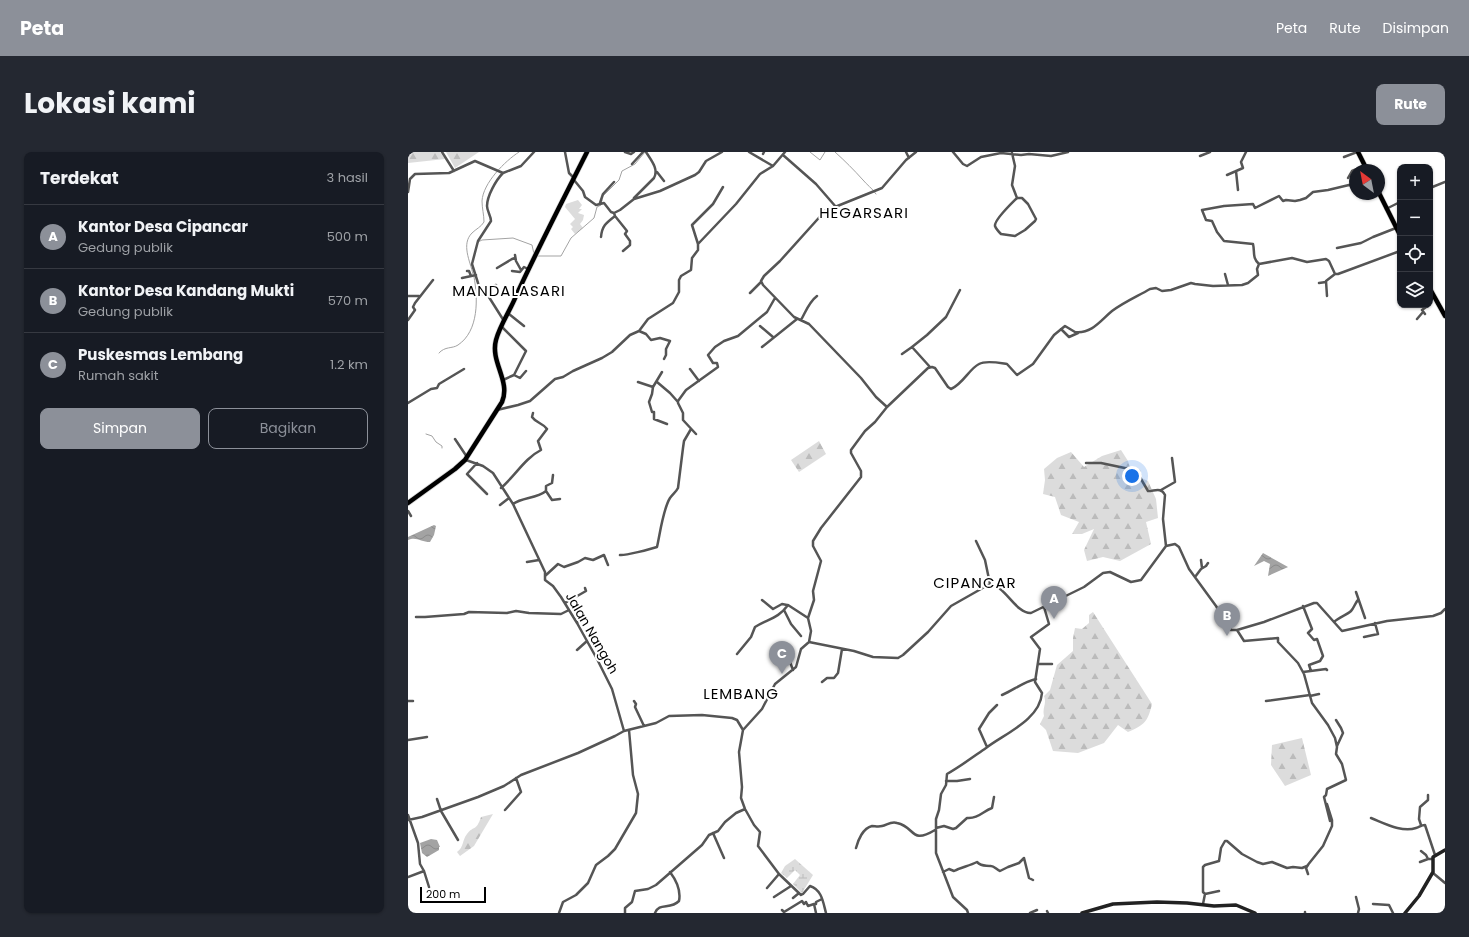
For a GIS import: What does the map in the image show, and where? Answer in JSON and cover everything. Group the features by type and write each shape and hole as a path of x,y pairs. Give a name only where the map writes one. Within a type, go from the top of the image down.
{"main road":[{"path":"408,503 457,468 466,459 497,410 504,396 503,380 494,350 497,336 587,152"},
{"path":"1357,152 1364,164"},
{"path":"1382,200 1396,228"},
{"path":"1433,294 1445,316"}],"street":[{"path":"442,152 454,171"},
{"path":"473,276 472,262 478,241 491,219 487,203 492,190 503,173 521,166 534,152"},
{"path":"565,152 569,173 581,188 585,197 596,205 601,203"},
{"path":"625,152 631,154 634,152"},
{"path":"632,164 643,152"},
{"path":"646,152 656,172 664,181"},
{"path":"634,199 660,191 695,175 699,172 706,161 722,152"},
{"path":"750,152 773,166"},
{"path":"906,152 909,158"},
{"path":"750,293 822,213 882,188 916,152"},
{"path":"953,152 963,164 967,166 982,157 1002,153 1051,156 1068,152"},
{"path":"1200,156 1210,152"},
{"path":"1227,175 1243,168 1241,162 1246,152"},
{"path":"1344,157 1357,152"},
{"path":"698,244 727,214 760,174 773,166 784,153 816,184 836,207"},
{"path":"1012,153 1015,166 1012,185 1017,198"},
{"path":"408,192 410,179 415,174 446,173 454,171 475,161 503,173"},
{"path":"1236,171 1238,190"},
{"path":"614,213 634,199 654,178 656,172"},
{"path":"601,203 603,194 614,182"},
{"path":"1433,187 1445,182"},
{"path":"1259,264 1254,256 1252,244 1224,241 1217,232 1212,221 1206,220 1202,210 1254,204 1255,208 1279,196 1283,201 1295,201 1306,198 1313,192 1349,186"},
{"path":"497,410 530,401 555,379 564,377 612,352 630,336 639,331 648,319 675,301 679,288 679,280 683,274 691,270 692,258 698,250 698,244 692,225 713,204 723,187"},
{"path":"1017,198 1022,198 1028,204 1036,221 1015,236 1001,234 995,226 996,223 1004,211 1017,198"},
{"path":"601,203 614,213 627,231 625,234 630,241 630,245 622,251"},
{"path":"1386,209 1397,204"},
{"path":"600,237 603,227 615,216"},
{"path":"1337,248 1361,243 1396,228"},
{"path":"1327,296 1326,282 1328,278 1335,274 1397,252"},
{"path":"497,268 515,257 521,270"},
{"path":"1259,264 1292,258 1307,262 1326,259 1335,274"},
{"path":"1061,329 1069,337 1086,331 1099,325 1112,311 1133,298 1155,288 1164,291 1171,290 1190,283 1213,286 1242,285 1248,283 1258,275 1257,269 1259,264"},
{"path":"512,271 518,272 524,267 529,269"},
{"path":"467,271 470,272 478,283 479,294 487,294"},
{"path":"1225,274 1228,285"},
{"path":"462,278 473,276"},
{"path":"408,320 415,310 414,304 419,296 433,280"},
{"path":"761,282 797,319 809,324 856,372 876,397 887,407"},
{"path":"1319,283 1326,282"},
{"path":"496,286 488,288 487,294 503,324 526,351 514,375 503,380"},
{"path":"902,354 927,335 946,317 960,290"},
{"path":"408,296 419,296"},
{"path":"801,320 812,299 817,296"},
{"path":"678,403 686,390 718,367 717,363 713,362 708,355 724,341 738,336 767,312 775,298"},
{"path":"1433,303 1437,301"},
{"path":"1417,319 1424,313 1423,309 1425,308"},
{"path":"509,314 524,326"},
{"path":"762,347 797,319"},
{"path":"760,326 773,337"},
{"path":"912,347 930,367 935,368 951,389 962,381 977,365 982,363 1007,364 1017,375 1033,364 1054,335 1061,329 1066,326 1078,333"},
{"path":"639,331 646,334 651,340 660,338 670,341 666,349 664,359"},
{"path":"799,893 779,874 759,847 760,832 754,825 745,809 741,798 742,787 739,760 743,730 762,709 775,684 797,665 801,649 809,642 811,631 808,618 814,600 813,591 820,561 813,546 814,541 820,528 861,477 861,471 851,453 851,450 865,431 875,422 887,407 930,367"},
{"path":"408,403 431,389 438,388 441,383 464,369"},
{"path":"690,369 700,381"},
{"path":"514,375 520,378 526,371"},
{"path":"662,372 653,387 649,402 652,412 654,412 654,419 667,424"},
{"path":"638,382 653,387"},
{"path":"657,382 670,393 678,403 683,413 683,420 696,434"},
{"path":"502,488 534,454 542,450 538,441 548,429 544,425 535,421 532,417 533,413"},
{"path":"620,556 626,556 656,548 666,508 670,498 676,493 678,488 684,441 691,429"},
{"path":"455,439 466,459"},
{"path":"1086,463 1102,463 1139,471 1141,479 1148,491 1161,490 1175,482 1172,458"},
{"name":"Jalan Nangoh","path":"466,459 477,463 490,471 513,504 545,572 545,580 553,586 570,610 612,689 624,731"},
{"path":"477,463 467,474 487,494"},
{"path":"513,504 523,499 542,495 546,491 546,486 552,482 553,475"},
{"path":"1161,490 1165,495 1163,519 1166,546"},
{"path":"546,491 552,500 560,499"},
{"path":"500,505 509,498"},
{"path":"408,511 411,516"},
{"path":"976,541 985,560 990,584 999,589 1024,612 1031,613 1044,607 1084,587 1103,573 1110,572 1131,582 1140,580 1166,546 1175,544 1180,547 1189,569 1216,606 1231,630 1237,630 1264,622 1303,606 1317,603 1342,631 1375,623 1433,616 1445,609"},
{"path":"545,576 558,564 564,567 585,558 594,560 604,555 608,565"},
{"path":"527,562 539,560"},
{"path":"1201,560 1202,568"},
{"path":"1195,577 1208,563"},
{"path":"809,642 854,651 873,658 898,658 928,632 951,606 990,584"},
{"path":"565,603 586,591 585,588"},
{"path":"1356,592 1365,618"},
{"path":"762,600 773,610 782,604 789,605 808,618"},
{"path":"1334,622 1340,616 1348,614 1358,600"},
{"path":"737,654 751,637 755,627 775,618 787,605"},
{"path":"1303,606 1312,629 1308,633 1314,640 1317,639 1323,656 1320,661 1310,666 1311,671"},
{"path":"968,913 967,910 953,896 936,852 936,829 941,794 947,774 1018,727 1040,703 1042,693 1036,685 1036,679 1040,649 1031,637 1049,624 1044,607"},
{"path":"416,617 464,614 469,612 507,613 516,611 529,614 561,614 570,610"},
{"path":"784,610 791,624 801,636"},
{"path":"577,622 581,620 582,616"},
{"path":"1364,637 1378,634 1375,623"},
{"path":"1237,630 1244,641 1278,638 1278,642 1298,663 1313,705 1330,728 1335,738 1337,747"},
{"path":"577,650 587,641"},
{"path":"782,649 787,654 793,670"},
{"path":"822,682 827,678 834,678 838,673 842,649"},
{"path":"1038,664 1052,664"},
{"path":"1302,672 1327,670"},
{"path":"1002,695 1013,690 1026,681 1036,679"},
{"path":"1266,701 1319,694"},
{"path":"408,701 413,701"},
{"path":"634,701 636,704 635,707 644,726"},
{"path":"987,747 979,729 989,713 997,704"},
{"path":"409,820 440,811 493,791 516,778 594,746 624,731 656,723 669,716 702,715 732,718 737,720 743,730"},
{"path":"1203,904 1205,894 1203,891 1203,867 1219,861 1221,848 1225,841 1227,841 1242,854 1256,862 1263,864 1272,862 1287,868 1302,868 1308,864 1323,846 1332,826 1332,820 1330,821 1325,800 1327,789 1346,780 1342,764 1336,754 1337,747 1343,733 1336,720"},
{"path":"559,913 562,902 578,893 589,880 596,865 615,849 636,813 638,794 633,775 629,730"},
{"path":"408,740 427,737"},
{"path":"504,810 521,792 516,778"},
{"path":"946,781 970,779"},
{"path":"1405,913 1419,896 1433,873 1432,858 1425,825 1421,825 1419,820 1420,807 1428,800 1428,795"},
{"path":"856,848 860,836 871,826 882,826 894,822 903,825 914,835 922,836 944,826 956,828 967,818 979,816 986,810 992,808 994,797"},
{"path":"437,799 440,811 458,840"},
{"path":"625,913 625,908 632,902 635,891 653,887 691,856 704,843 708,835 718,831 725,822 736,813 745,809"},
{"path":"408,815 409,820 413,825 418,843 420,864 429,887"},
{"path":"1371,818 1403,830 1416,828 1421,825"},
{"path":"713,833 724,858"},
{"path":"1420,862 1432,858 1445,850"},
{"path":"1421,851 1432,858"},
{"path":"943,872 949,868 954,871 961,867 969,867 977,862 979,865 992,866 1000,871 1019,863 1024,858 1027,865 1026,868 1029,878 1033,880"},
{"path":"1308,864 1306,868 1308,874"},
{"path":"408,877 424,871"},
{"path":"655,913 658,908 663,906 672,906 679,901 677,885 670,872"},
{"path":"1433,873 1445,883"},
{"path":"767,888 779,874"},
{"path":"774,897 791,886"},
{"path":"793,898 799,893 803,894 811,886 819,891 826,913"},
{"path":"1205,894 1219,891"},
{"path":"1356,897 1359,909 1358,913"},
{"path":"782,910 784,912 787,911 802,901 804,904 806,902 808,906 816,904 816,902 822,899"},
{"path":"1082,913 1108,905 1157,902 1236,906 1255,913"},
{"path":"814,904 816,913"},
{"path":"1373,904 1389,905 1394,913"},
{"path":"1030,913 1037,910"}],"green space":[{"path":"408,152 440,152 445,159 408,163"},
{"path":"446,152 479,152 455,168"},
{"path":"578,200 582,205 579,209 582,209 578,213 584,215 580,224 583,228 575,234 571,229 573,227 570,224 575,219 565,207 566,204"},
{"path":"819,441 826,454 799,472 791,460"},
{"path":"1121,450 1128,461 1132,474 1148,481 1156,499 1158,518 1146,522 1151,544 1120,561 1103,557 1087,561 1084,550 1094,529 1082,534 1072,534 1079,522 1061,515 1055,497 1043,494 1045,480 1044,469 1057,458 1071,452 1084,467 1102,456"},
{"path":"1093,612 1152,704 1151,710 1142,725 1128,732 1118,725 1104,743 1078,753 1053,751 1046,730 1040,724 1044,716 1044,696 1050,690 1057,665 1073,651 1075,628 1082,629 1089,623 1089,615"},
{"path":"1302,738 1311,775 1285,786 1271,765 1272,745"},
{"path":"493,814 474,846 460,856 457,852 461,848 467,834 476,827 481,817"},
{"path":"795,859 813,875 802,893 793,884 800,875 795,870 787,878 781,873 785,866"}],"water":[{"path":"434,525 436,526 434,535 430,542 416,539 408,540 408,537"},
{"path":"1263,553 1288,567 1268,576 1270,564 1264,561 1254,566"},
{"path":"431,839 437,840 440,847 439,850 427,857 422,853 420,843"}],"waterway":[{"path":"473,274 467,253 467,242 472,233 484,222 482,201 483,194 490,180 501,167 519,152"},
{"path":"604,195 619,180 622,171 635,164 645,152"},
{"path":"810,152 820,160 825,152"},
{"path":"835,152 876,194"},
{"path":"538,256 561,256 571,238 594,218 597,207 601,205 602,200"},
{"path":"478,242 482,240 513,238 532,245 534,254"},
{"path":"439,353 446,348 458,345 465,339 470,331 476,304 474,277"},
{"path":"426,434 432,436 436,442 442,446 442,448"}],"place":[{"name":"Kantor Desa Cipancar","path":"1054,619"},
{"name":"Kantor Desa Kandang Mukti","path":"1227,636"},
{"name":"Puskesmas Lembang","path":"782,674"}],"district":[{"name":"HEGARSARI","path":"864,212"},
{"name":"MANDALASARI","path":"509,290"},
{"name":"CIPANCAR","path":"975,582"},
{"name":"LEMBANG","path":"741,693"}]}
